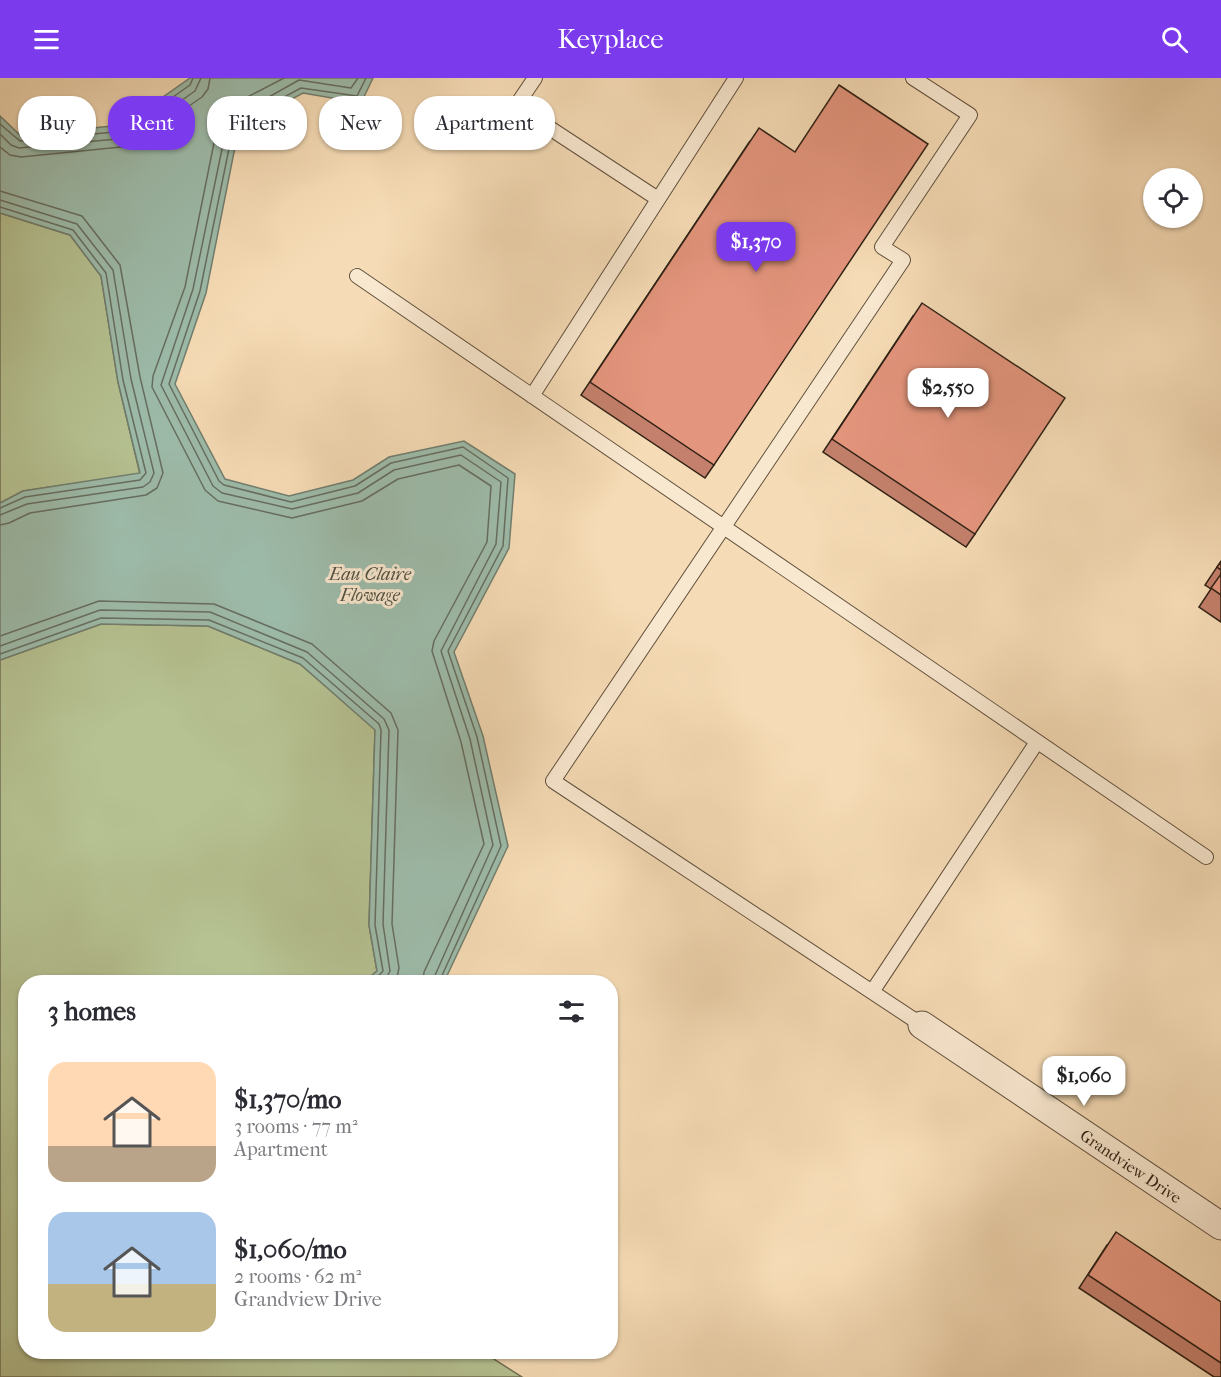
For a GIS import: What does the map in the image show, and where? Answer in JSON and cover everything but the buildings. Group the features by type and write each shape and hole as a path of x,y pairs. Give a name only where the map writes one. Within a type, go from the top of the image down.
{"street":[{"name":"Grandview Drive","path":"922,1025 1221,1226"}],"lane":[{"path":"535,78 516,106 657,199"},
{"path":"532,396 736,78"},
{"path":"913,78 970,115 882,247 903,260 553,781 922,1025"},
{"path":"357,276 1206,857"},
{"path":"872,992 1037,742"}],"green space":[{"path":"0,213 70,235 101,276 118,382 140,474 23,491 0,503"},
{"path":"101,624 208,626 300,664 375,729 369,925 377,971 372,975 18,975 18,1359 494,1359 522,1377 0,1377 0,660"}],"water":[{"name":"Eau Claire Flowage","path":"190,78 373,78 364,96 320,96 303,93 297,96 207,96 207,150 234,150 206,293 175,384 225,479 289,496 353,480 389,457 464,441 515,474 509,548 454,652 483,736 508,846 447,975 372,975 377,971 369,925 375,730 300,664 208,626 101,624 0,660 0,503 23,491 140,473 118,382 101,276 70,235 0,213 0,116 18,133 18,150 96,150 96,128 108,126 108,150 195,150 195,96 164,96"}]}
